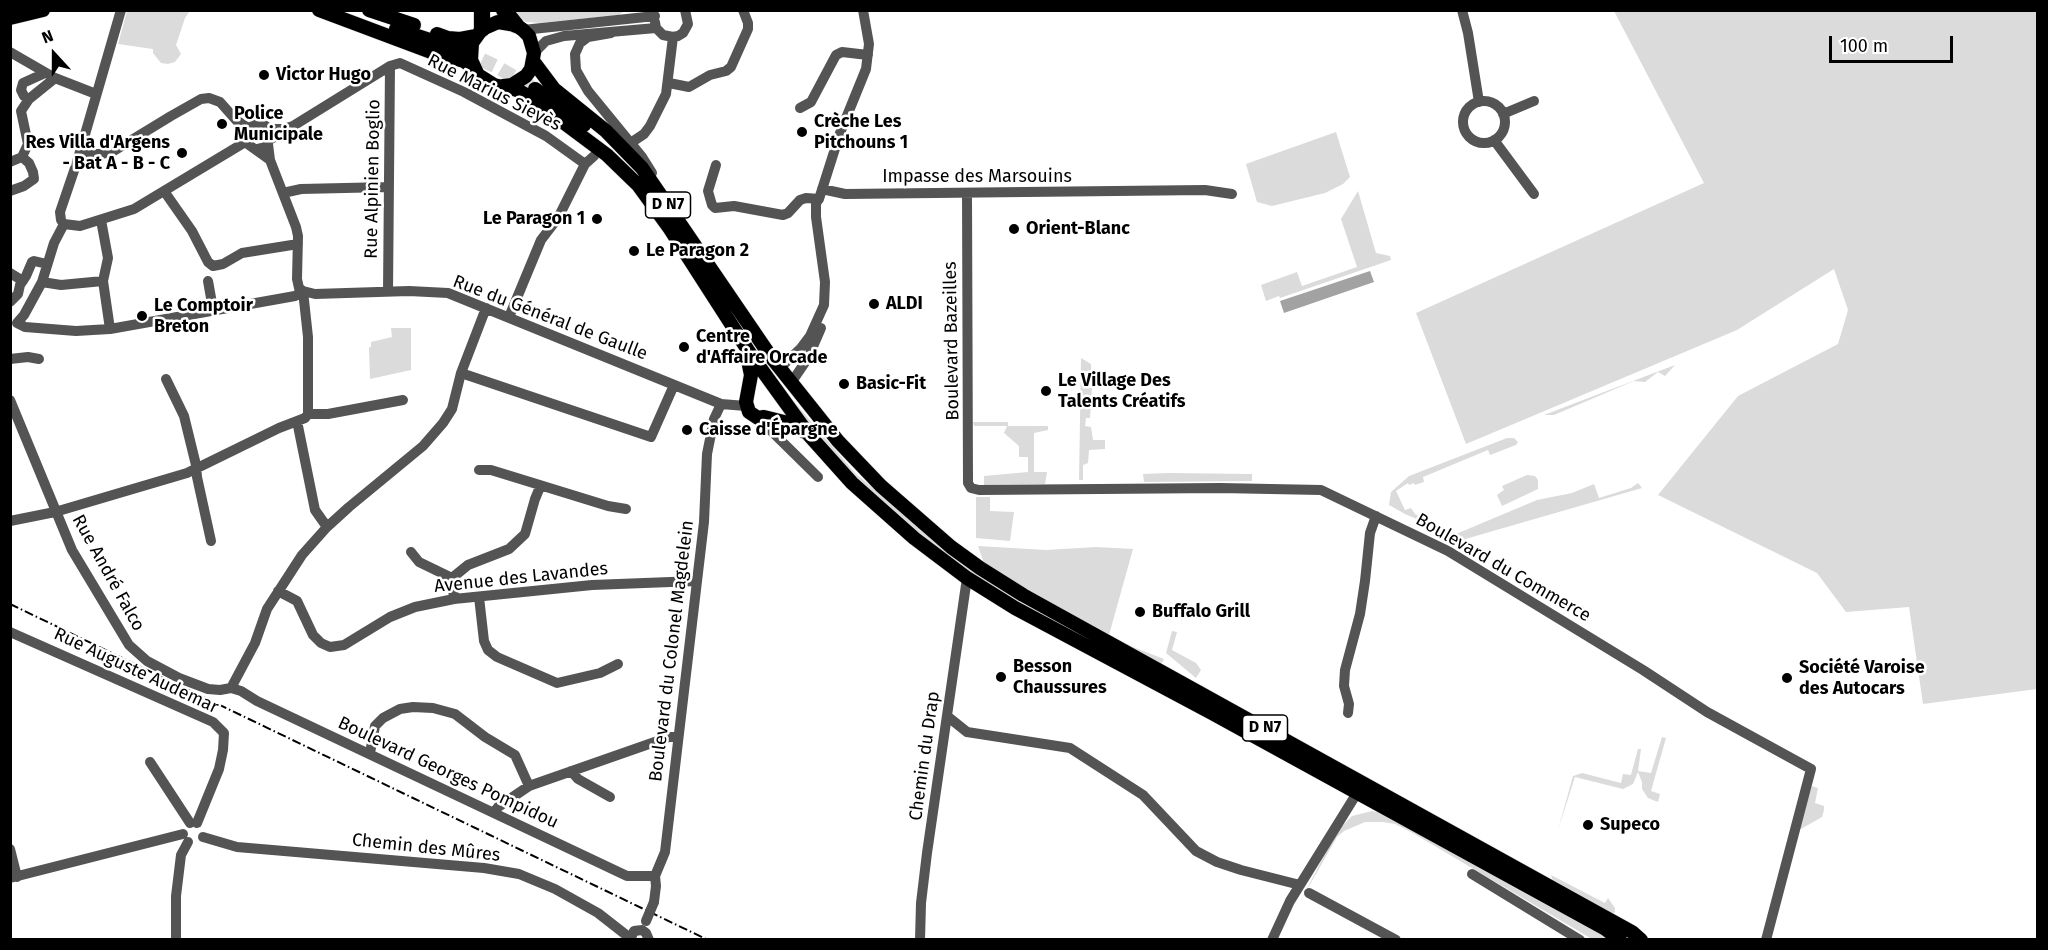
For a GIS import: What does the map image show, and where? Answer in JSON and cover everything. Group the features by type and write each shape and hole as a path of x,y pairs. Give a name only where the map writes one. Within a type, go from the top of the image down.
{"highway":[{"path":"479,32 482,10"},
{"path":"504,10 520,27"}],"main road":[{"path":"10,18 43,10"},
{"path":"319,10 431,52 464,61 486,81 503,86 519,81 531,69 534,57 529,36 520,27 498,22 460,39 448,38 369,10"},
{"path":"342,10 463,51"},
{"path":"473,68 470,51 479,32"},
{"name":"D N7","path":"534,57 547,81 562,97 606,131 628,152 661,195 779,369 838,441 881,486 951,547 993,577 1641,939"},
{"name":"D N7","path":"503,86 528,96 582,135 638,185 670,229 744,345 810,435 869,499 914,538 967,578 1015,608 1204,709 1620,939"},
{"path":"535,89 609,144 661,195"},
{"path":"744,345 751,375 746,402 748,412 784,422 810,435"},
{"path":"746,402 779,369"},
{"path":"761,417 774,408 791,383"}],"street":[{"path":"64,224 60,212 82,152 96,94 121,10"},
{"path":"669,83 689,87 731,67 748,29 743,10"},
{"path":"779,369 810,336 824,305 825,282 816,204 840,133 866,69 867,29 863,10"},
{"path":"1462,10 1479,102"},
{"path":"520,27 656,13 656,28 663,35 673,37 686,29 690,13"},
{"path":"534,57 541,45 552,39 581,34 656,28"},
{"path":"611,33 584,39 575,54 576,70 588,91 642,157 661,195"},
{"path":"635,140 650,126 669,83 673,37"},
{"path":"10,52 50,76 96,94"},
{"path":"800,108 811,102 836,55 842,52 868,54"},
{"name":"Rue Marius Sieyès","path":"390,66 400,63 464,92 546,136 585,164"},
{"path":"257,149 269,137 293,126 390,66"},
{"name":"Rue Alpinien Boglio","path":"388,292 390,66"},
{"path":"10,86 50,76"},
{"path":"10,162 21,157 28,144 21,111 28,99 50,76"},
{"path":"22,83 21,90 28,99"},
{"path":"82,152 100,154 112,152 201,99 209,98 220,102 236,120 248,128"},
{"path":"1503,114 1534,101"},
{"path":"1479,102 1498,106 1503,114 1505,124 1503,131 1494,140 1481,142 1474,140 1465,130 1463,123 1468,109 1479,102"},
{"path":"10,521 55,512 196,470 279,428 305,418 308,414 308,336 303,291 299,288 297,279 296,227 270,160 269,137 259,123 248,128 247,141 270,160"},
{"path":"1494,140 1534,194"},
{"path":"64,224 80,226 134,209 247,141"},
{"path":"509,317 541,240 558,218 585,164 594,156"},
{"path":"10,191 34,180 29,163 21,157"},
{"path":"716,165 708,191 715,208 735,206 783,215 788,213 800,200 820,194"},
{"path":"283,193 301,189 388,187"},
{"name":"Impasse des Marsouins","path":"820,194 1205,190 1232,194"},
{"path":"164,191 192,231 208,262 213,266 223,264 242,253 298,244"},
{"name":"Boulevard Bazeilles","path":"967,193 968,483 971,488"},
{"path":"791,383 808,358 828,309 830,291 820,194"},
{"path":"100,220 108,258 103,281 110,329"},
{"path":"14,324 24,315 42,282 54,243 64,224"},
{"path":"10,302 18,294 32,262 47,264"},
{"path":"10,273 23,280"},
{"path":"42,282 61,285 103,281"},
{"path":"208,281 213,309"},
{"name":"Rue du Général de Gaulle","path":"14,324 24,327 76,331 110,329 295,296 303,291 315,294 448,293 721,404 746,402"},
{"path":"231,688 255,643 267,609 302,555 327,527 423,446 443,423 452,409 486,308"},
{"path":"10,359 28,357 39,359"},
{"path":"462,374 651,437 674,385"},
{"path":"166,379 184,416 211,541"},
{"name":"Rue André Falco","path":"10,400 72,550 129,645 147,661 179,678 208,689 231,688"},
{"path":"308,414 328,414 403,400"},
{"name":"Boulevard du Colonel Magdelein","path":"646,930 654,902 655,876 665,852 705,514 707,454 714,419 721,404"},
{"path":"761,417 818,477"},
{"path":"297,421 315,510 327,527"},
{"path":"10,433 22,429"},
{"path":"479,470 491,470 540,487 626,509"},
{"path":"452,578 468,565 509,549 518,542 525,534 540,487"},
{"name":"Boulevard du Commerce","path":"971,488 979,490 1312,489 1331,494 1449,551 1707,712 1811,769 1766,939"},
{"path":"1348,713 1349,704 1344,686 1345,670 1360,614 1370,533 1376,516"},
{"path":"411,552 419,562 452,578"},
{"path":"452,578 454,600"},
{"name":"Chemin du Drap","path":"920,939 921,903 927,853 967,578"},
{"name":"Avenue des Lavandes","path":"278,591 297,602 313,635 321,643 330,647 344,645 390,617 415,607 454,600 592,585 697,581"},
{"path":"479,597 484,641 488,650 497,657 557,683 600,673 618,664"},
{"name":"Rue Auguste Audemar","path":"13,633 213,722 224,733 224,750 219,769 193,823"},
{"name":"Boulevard Georges Pompidou","path":"231,688 627,876 655,876"},
{"path":"370,753 375,726 382,718 400,709 433,708 455,714 485,737 515,755 529,786"},
{"path":"947,716 968,732 1070,748 1143,795 1196,851 1217,862 1305,889 1396,939"},
{"path":"494,813 498,807 529,786 669,736 678,736"},
{"path":"10,849 14,878 186,838 196,843 202,837 201,827 193,823 150,762"},
{"path":"571,771 578,779 610,797"},
{"path":"1272,939 1305,889 1357,793"},
{"path":"176,939 176,897 181,855 186,838 185,828 193,823"},
{"name":"Chemin des Mûres","path":"202,837 237,847 484,868 519,874 555,889 598,913 630,939"},
{"path":"1472,874 1580,939"},
{"path":"630,939 634,931 646,930"}],"shaded area":[{"path":"127,11 190,11 185,18 176,45 181,54 175,62 161,63 153,53 153,49 118,44"},
{"path":"511,11 624,11 619,15 540,23 526,22"},
{"path":"1614,11 2037,11 2037,689 1923,704 1909,607 1846,612 1817,573 1658,495 1738,396 1838,344 1848,310 1834,269 1737,330 1466,444 1416,313 1704,183"},
{"path":"1336,132 1350,177 1343,184 1325,193 1272,206 1257,202 1246,164"},
{"path":"1358,191 1376,253 1390,256 1391,260 1266,301 1261,285 1297,272 1302,286 1357,267 1341,219"},
{"path":"1370,271 1374,282 1284,313 1280,301"},
{"path":"391,328 411,328 411,370 370,379 369,347 371,347 371,342 392,337"},
{"path":"1081,358 1091,364 1090,418 1086,418 1085,426 1091,427 1093,440 1105,440 1105,449 1089,450 1088,463 1083,465 1083,480 1079,480"},
{"path":"1675,365 1665,376 1658,372 1645,382 1634,381 1554,415 1544,415"},
{"path":"793,404 796,404 856,474 939,544 993,584 1079,634 995,590 961,567 885,507 820,439"},
{"path":"973,422 1008,422 1008,426 1048,426 1048,430 1034,433 1034,472 1047,472 1045,484 984,485 984,476 1028,472 1028,457 1019,457 1019,446 1004,433 1007,426 974,426"},
{"path":"1507,438 1514,438 1518,442 1516,445 1490,455 1488,450 1423,477 1424,482 1415,485 1408,483 1396,491 1405,510 1411,508 1422,518 1419,520 1389,505 1391,492 1409,476"},
{"path":"1143,474 1252,474 1252,481 1144,482"},
{"path":"1527,475 1535,476 1538,480 1538,489 1502,506 1497,495 1504,490 1502,486"},
{"path":"1638,483 1642,488 1448,544 1456,534 1537,500 1572,493 1594,484 1599,498 1631,488"},
{"path":"976,497 990,497 990,511 1014,512 1010,541 976,538"},
{"path":"978,546 1046,550 1096,547 1133,549 1109,635 1164,659 1161,665 985,566"},
{"path":"1172,631 1177,632 1172,650 1196,663 1201,670 1196,678 1166,653"},
{"path":"1662,737 1666,738 1651,791 1660,794 1658,802 1648,798 1642,789 1638,772 1633,784 1623,789 1575,777 1558,830 1573,776 1582,773 1621,783 1623,774 1631,775 1638,749 1641,749 1638,771 1651,773"},
{"path":"1812,786 1818,788 1815,803 1824,806 1824,810 1822,817 1801,829 1799,828"},
{"path":"1372,811 1385,814 1610,939 1592,939 1411,832 1395,824 1383,822 1365,822 1344,831 1337,837 1300,902 1337,831 1352,816"},
{"path":"1551,875 1605,903 1608,898 1615,912 1612,914 1553,881"}],"tunnel":[{"path":"463,51 535,89"}],"railway":[{"path":"10,604 708,940"}],"place":[{"name":"Victor Hugo","path":"264,75"},
{"name":"Police Municipale","path":"222,124"},
{"name":"Crèche Les Pitchouns 1","path":"802,132"},
{"name":"Res Villa d'Argens - Bat A - B - C","path":"182,153"},
{"name":"Le Paragon 1","path":"597,219"},
{"name":"Orient-Blanc","path":"1014,229"},
{"name":"Le Paragon 2","path":"634,251"},
{"name":"ALDI","path":"874,304"},
{"name":"Le Comptoir Breton","path":"142,316"},
{"name":"Centre d'Affaire Orcade","path":"684,347"},
{"name":"Basic-Fit","path":"844,384"},
{"name":"Le Village Des Talents Créatifs","path":"1046,391"},
{"name":"Caisse d'Épargne","path":"687,430"},
{"name":"Buffalo Grill","path":"1140,612"},
{"name":"Besson Chaussures","path":"1001,677"},
{"name":"Société Varoise des Autocars","path":"1787,678"},
{"name":"Supeco","path":"1588,825"}]}
